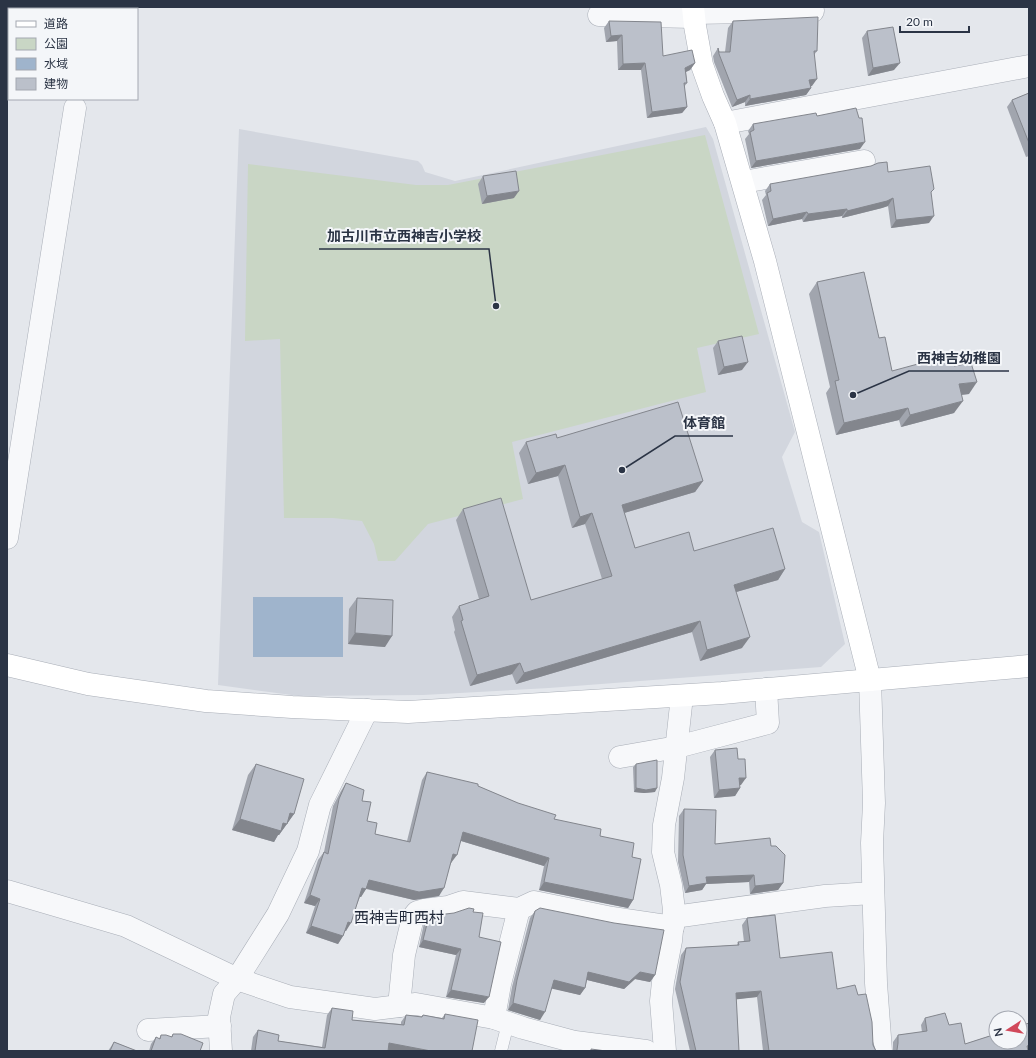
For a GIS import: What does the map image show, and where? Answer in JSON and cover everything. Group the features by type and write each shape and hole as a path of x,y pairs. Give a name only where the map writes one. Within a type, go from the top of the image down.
{"street":[{"path":"599,15 693,12 813,11"},
{"path":"693,12 702,65 724,123 743,182 765,261 870,680 874,803 872,843 873,893 876,983 881,1051"},
{"path":"724,123 1029,66"},
{"path":"7,538 76,108"},
{"path":"743,182 864,161"},
{"path":"7,665 88,684 206,701 292,707 408,712 682,696 1029,666"},
{"path":"620,757 677,747 768,723 766,689"},
{"path":"665,1051 661,1001 673,922 673,898 663,852 664,825 673,778 682,696"},
{"path":"221,1051 219,1017 224,994 237,979 278,914 308,851 320,805 367,710"},
{"path":"7,891 126,926 237,979 290,996 375,1008 416,1004 501,1021 580,1047 646,1051"},
{"path":"399,1006 404,955 413,918 417,912 448,907 463,902 519,909 534,902 612,918 673,922 824,896 873,893"},
{"path":"501,1021 500,984 519,909"},
{"path":"148,1030 220,1026"}],"lane":[{"path":"501,1021 501,1051"}],"shaded area":[{"path":"706,127 713,139 795,432 782,457 802,522 819,532 845,644 821,667 549,688 423,695 299,696 218,685 239,129 418,161 422,165 425,172 455,181"}],"green space":[{"path":"705,135 759,334 697,348 706,392 512,442 523,499 428,524 395,561 378,561 374,544 362,521 333,518 284,518 280,339 245,341 248,164 416,185 448,185"}],"water":[{"path":"253,597 343,597 343,657 253,657"}],"building":[{"path":"818,17 817,51 814,51 817,79 809,80 811,88 750,99 750,95 737,100 719,54 718,48 719,52 730,52 733,21"},
{"path":"609,21 661,22 663,56 692,50 695,63 685,68 687,83 684,83 687,107 652,112 645,63 623,64 622,35 611,36"},
{"path":"893,27 900,63 873,68 867,31"},
{"path":"1029,93 1029,143 1012,100"},
{"path":"856,108 859,118 862,118 865,142 756,161 750,132 754,130 753,124 816,113 817,116"},
{"path":"887,162 888,172 930,166 934,189 931,192 934,216 896,220 893,198 887,201 847,211 847,209 808,214 807,212 773,219 767,193 771,191 770,184"},
{"path":"516,171 519,191 487,196 483,176"},
{"path":"864,272 879,338 885,337 892,371 951,355 954,366 971,363 977,382 959,384 963,401 910,415 908,408 844,423 835,381 839,380 817,282"},
{"path":"742,336 748,362 724,367 718,341"},
{"path":"678,402 703,481 622,505 635,548 689,532 694,551 773,528 785,569 734,585 750,637 707,650 700,621 524,673 520,663 477,675 461,621 463,620 459,606 489,596 463,509 501,498 531,600 612,576 592,513 580,517 565,465 536,473 526,442 556,434 557,438"},
{"path":"357,598 393,600 392,636 355,633"},
{"path":"737,748 738,759 745,759 746,778 739,778 740,788 719,790 715,750"},
{"path":"657,760 657,788 646,790 636,788 636,764"},
{"path":"256,764 304,779 294,814 290,813 287,824 283,823 281,831 240,819"},
{"path":"427,772 478,784 478,786 518,803 556,815 554,819 601,829 600,836 634,843 632,857 641,859 633,900 544,882 549,858 463,832 457,855 453,854 444,888 419,892 369,880 366,889 362,888 351,923 348,922 343,936 311,926 320,899 310,895 324,852 328,854 339,799 346,783 364,790 362,801 371,802 367,821 377,823 375,834 410,842"},
{"path":"684,809 716,810 715,844 770,838 771,846 776,846 785,855 783,883 755,886 754,875 706,877 707,883 689,886 683,855"},
{"path":"469,908 474,909 473,912 483,913 479,937 501,942 489,997 451,990 461,949 423,940 429,916 454,913"},
{"path":"540,908 614,923 664,930 655,975 640,972 629,982 588,972 585,988 554,980 545,1012 513,1003 517,980 535,911"},
{"path":"775,915 780,958 832,952 837,989 855,985 858,995 866,994 872,1022 873,1045 876,1051 769,1051 761,991 736,993 739,1051 696,1051 680,982 686,948 739,945 738,942 750,941 747,918"},
{"path":"332,1008 353,1011 352,1020 404,1025 406,1015 422,1017 423,1015 444,1019 445,1014 478,1020 472,1051 431,1051 389,1043 388,1051 255,1051 258,1030 279,1035 278,1041 325,1048"},
{"path":"945,1013 949,1025 961,1023 965,1044 988,1037 988,1050 1028,1051 896,1051 898,1035 927,1031 925,1018"},
{"path":"1029,1023 1029,1045 1028,1046"},
{"path":"173,1034 181,1034 203,1043 200,1051 151,1051 156,1037 160,1039 161,1035 166,1035 172,1037"},
{"path":"114,1042 137,1051 110,1051"},
{"path":"591,1049 606,1051 591,1051"}],"place":[{"name":"加古川市立西神吉小学校","path":"496,306"},
{"name":"西神吉幼稚園","path":"853,395"},
{"name":"体育館","path":"622,470"}],"district":[{"name":"西神吉町西村","path":"399,918"}]}
